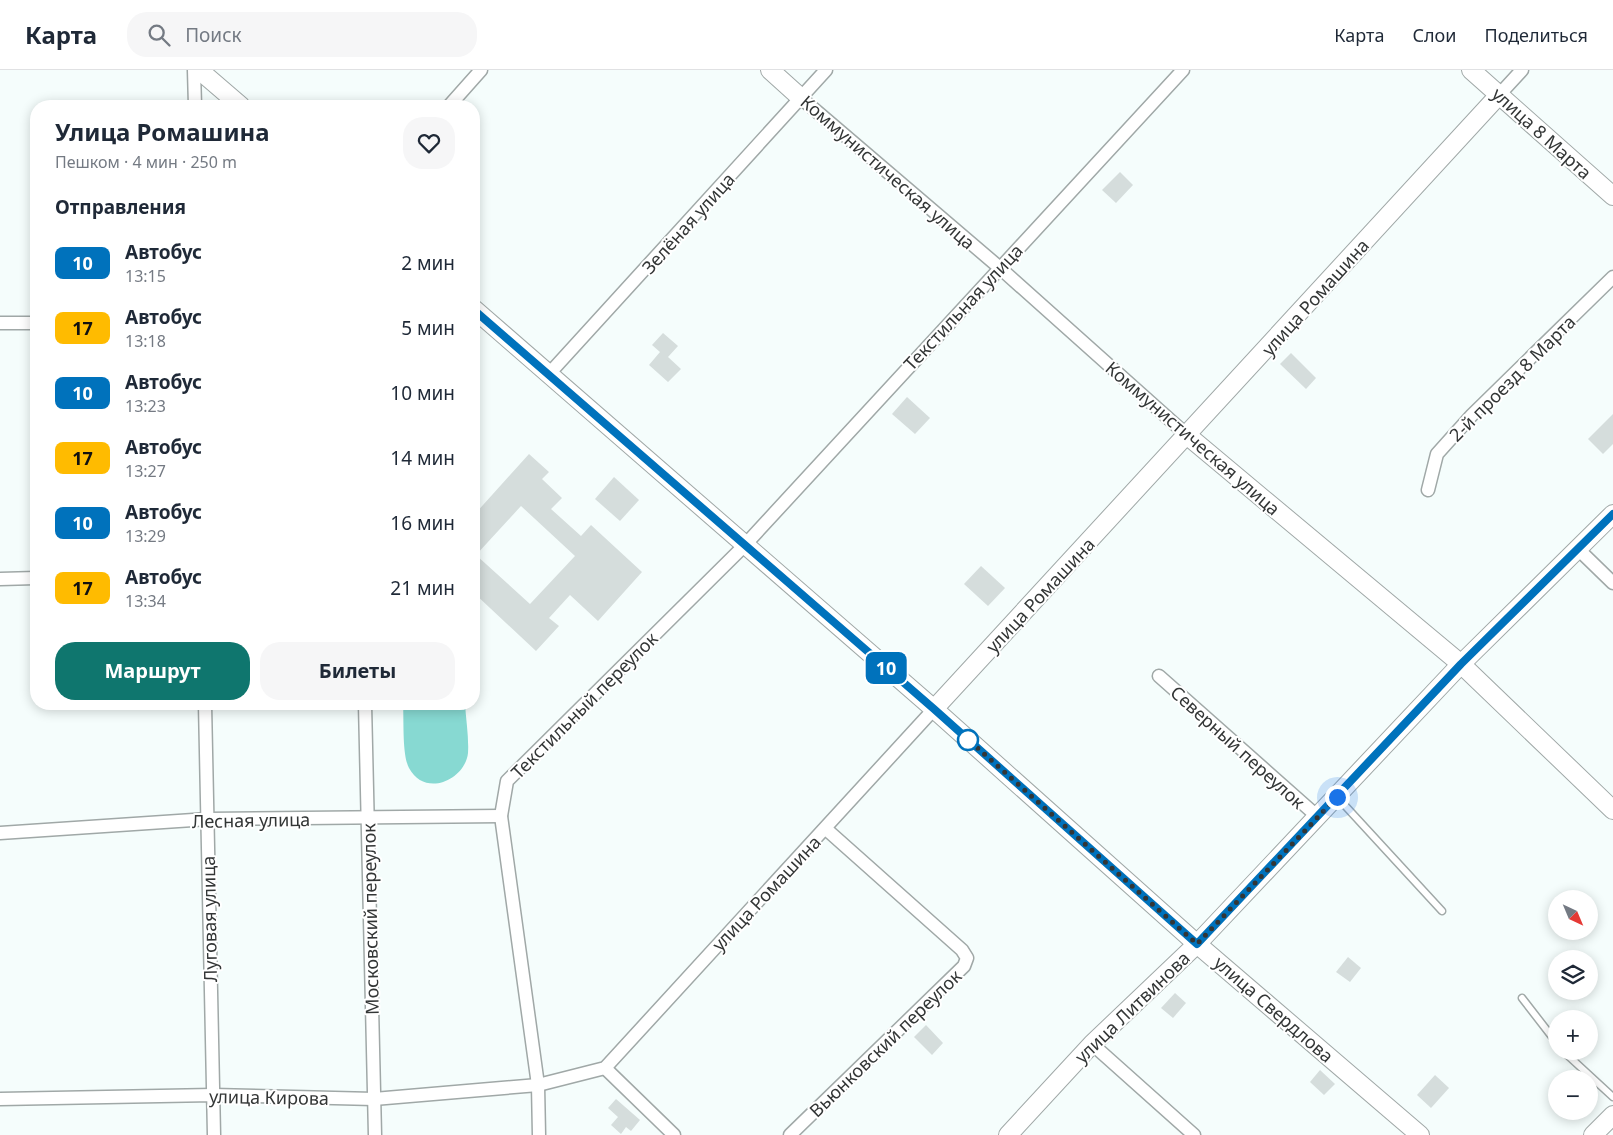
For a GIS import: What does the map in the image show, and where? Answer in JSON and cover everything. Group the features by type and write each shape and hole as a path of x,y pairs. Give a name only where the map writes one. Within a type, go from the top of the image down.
{"street":[{"path":"194,70 194,100"},
{"path":"199,70 234,100"},
{"path":"454,100 482,70"},
{"name":"Коммунистическая улица","path":"770,70 1000,268 1188,436 1461,664 1613,810"},
{"name":"Зелёная улица","path":"548,375 826,70"},
{"name":"Текстильная улица","path":"744,546 1183,70"},
{"name":"улица 8 Марта","path":"1471,70 1613,196"},
{"name":"улица Ромашина","path":"605,1068 934,709 1188,436 1522,70"},
{"name":"2-й проезд 8 Марта","path":"1428,490 1437,454 1472,415 1613,277"},
{"name":"улица Свердлова","path":"480,314 744,546 934,709 1197,944 1420,1135"},
{"path":"0,323 30,323"},
{"name":"улица Литвинова","path":"1008,1135 1092,1044 1197,944 1461,664 1613,514"},
{"name":"Текстильный переулок","path":"538,1135 538,1085 502,816 508,781 744,546"},
{"path":"1578,549 1613,583"},
{"path":"0,579 30,578"},
{"name":"Северный переулок","path":"1159,676 1318,817"},
{"name":"Луговая улица","path":"205,710 214,1135"},
{"name":"Московский переулок","path":"365,710 375,1135"},
{"name":"Лесная улица","path":"0,833 208,819 502,816"},
{"name":"Вьюнковский переулок","path":"790,1135 964,966 967,958 962,950 826,829"},
{"path":"1092,1044 1194,1135"},
{"path":"538,1085 605,1068 674,1135"},
{"name":"улица Кирова","path":"0,1099 213,1095 374,1099 538,1085"},
{"path":"1594,1135 1613,1115"}],"lane":[{"path":"1337,797 1442,911"},
{"path":"1522,998 1548,1032"},
{"path":"1573,1060 1613,1097"}],"shaded area":[{"path":"403,710 466,710 468,753 460,771 452,778 434,784 416,777 409,768 404,746"}],"building":[{"path":"1120,172 1133,185 1116,203 1102,190"},
{"path":"663,333 678,346 668,357 681,369 668,382 649,365 660,352 652,345"},
{"path":"1291,353 1316,378 1306,389 1280,364"},
{"path":"907,397 930,418 915,434 892,414"},
{"path":"1613,414 1613,444 1603,454 1588,439"},
{"path":"529,454 549,472 542,479 562,498 551,509 581,536 591,525 642,572 598,621 570,595 549,618 559,626 536,651 480,599 480,559 530,604 575,556 521,506 480,551 480,508"},
{"path":"614,477 639,500 620,521 595,499"},
{"path":"981,566 1005,588 988,606 964,584"},
{"path":"1348,957 1361,968 1350,982 1336,972"},
{"path":"1175,993 1186,1003 1173,1018 1161,1008"},
{"path":"926,1025 943,1043 932,1055 914,1037"},
{"path":"1320,1070 1335,1084 1324,1095 1310,1082"},
{"path":"1435,1075 1449,1088 1431,1108 1417,1095"},
{"path":"616,1099 640,1120 631,1131 626,1127 621,1134 611,1125 618,1117 608,1108"}],"bus line":[{"name":"10","path":"480,315 934,709 1197,944 1461,664 1613,514"}],"route":[{"path":"968,740 963,735 1197,944 1337,797"}]}
